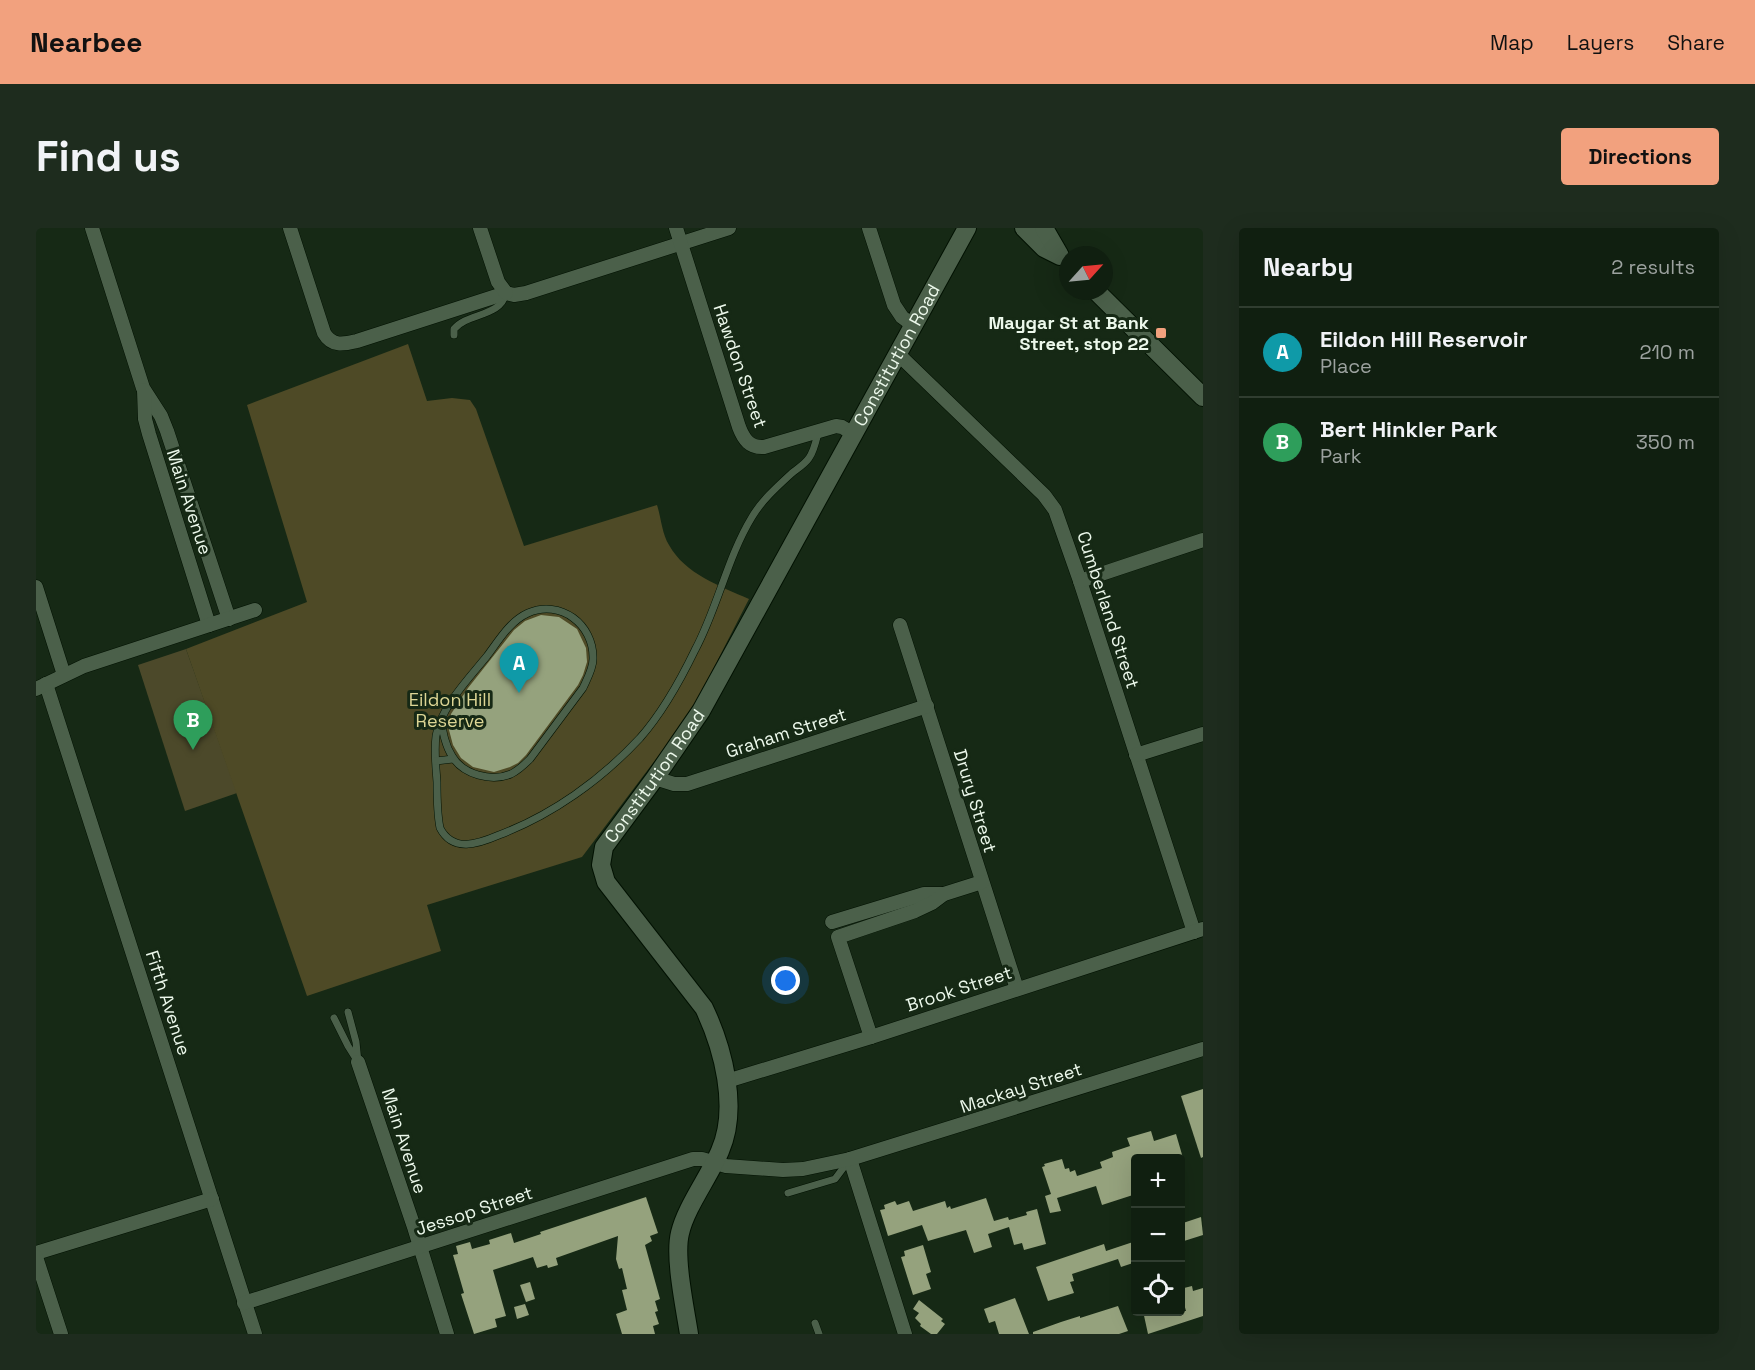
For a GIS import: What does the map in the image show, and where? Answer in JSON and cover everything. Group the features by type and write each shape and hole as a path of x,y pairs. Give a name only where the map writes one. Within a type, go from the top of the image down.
{"street":[{"name":"Main Avenue","path":"92,228 143,388 145,419 149,434 209,625"},
{"path":"290,228 320,321 328,339 337,344 348,343 506,293 514,295 526,293 729,228"},
{"path":"480,228 496,278 506,293"},
{"name":"Hawdon Street","path":"676,228 744,438 750,444 759,447 837,426 854,434"},
{"path":"869,228 894,305 902,318 914,326"},
{"path":"1024,228 1044,248 1059,257"},
{"path":"1044,228 1059,252"},
{"name":"Constitution Road","path":"689,1334 678,1242 686,1218 720,1151 726,1131 729,1108 726,1081 713,1030 704,1008 612,890 602,871 604,847 656,778 700,711 967,230"},
{"path":"1105,300 1203,397"},
{"name":"Cumberland Street","path":"898,354 1050,502 1059,520 1136,755 1198,931"},
{"name":"Main Avenue","path":"143,388 161,416 167,431 229,619"},
{"path":"1080,581 1203,540"},
{"path":"36,587 64,675"},
{"path":"41,687 89,664 255,610"},
{"name":"Drury Street","path":"900,625 1017,989"},
{"name":"Fifth Avenue","path":"41,687 255,1334"},
{"name":"Graham Street","path":"656,778 670,783 687,784 927,706"},
{"path":"1136,755 1203,734"},
{"path":"871,1037 831,928 924,894 944,894 982,882"},
{"name":"Brook Street","path":"726,1081 871,1037 1198,931"},
{"name":"Mackay Street","path":"714,1163 783,1170 803,1169 850,1159 1203,1049"},
{"name":"Main Avenue","path":"358,1062 447,1334"},
{"name":"Jessop Street","path":"244,1303 690,1160 699,1159 714,1163"},
{"path":"850,1159 905,1334"},
{"path":"61,1334 36,1255 212,1199"}],"lane":[{"path":"454,335 454,329 459,323 498,308 506,293"},
{"path":"441,720 445,741 453,759 474,774 497,776 510,774 530,759 582,688 589,676 593,661 593,649 585,628 565,612 552,609 529,612 520,617 461,687 441,720 437,734 436,761 440,828 446,838 462,844 488,839 532,822 578,793 639,739 664,705 701,639 737,546 752,516 763,502 808,459 819,430"},
{"path":"436,761 453,759"},
{"name":"Main Avenue","path":"348,1012 356,1042 358,1062"},
{"name":"Main Avenue","path":"334,1018 358,1062"},
{"name":"Mackay Street","path":"788,1193 835,1179 850,1159"},
{"path":"815,1323 819,1334"}],"shaded area":[{"path":"186,649 237,793 185,811 138,665"}],"green space":[{"name":"Eildon Hill Reserve","path":"408,344 427,401 452,398 470,400 476,409 524,546 657,505 667,541 684,564 715,584 749,599 690,714 582,857 427,905 441,951 307,996 186,649 307,602 247,405"}],"building":[{"path":"541,615 559,617 577,629 586,648 587,662 583,675 578,685 518,763 494,772 473,767 461,758 453,745 449,730 451,714 468,688 514,630 525,621"},
{"path":"1203,1089 1203,1157 1201,1158 1181,1096"},
{"path":"1151,1131 1154,1141 1176,1134 1182,1154 1131,1154 1131,1196 1102,1205 1096,1186 1057,1198 1061,1211 1050,1213 1045,1196 1051,1194 1042,1167 1045,1166 1044,1164 1062,1159 1065,1169 1069,1168 1070,1172 1075,1170 1077,1176 1102,1168 1100,1162 1113,1157 1112,1152 1130,1146 1127,1138"},
{"path":"646,1197 658,1233 650,1236 652,1241 645,1245 660,1299 655,1301 658,1311 655,1312 659,1324 653,1326 655,1334 622,1334 616,1314 627,1310 622,1290 627,1289 622,1268 619,1269 616,1259 618,1236 556,1258 558,1265 548,1268 547,1265 537,1268 533,1257 493,1270 506,1316 495,1319 497,1327 474,1334 461,1294 464,1293 453,1255 458,1254 456,1246 470,1242 472,1249 490,1244 489,1240 511,1233 514,1243 541,1234 540,1232"},
{"path":"986,1198 994,1221 1027,1215 1026,1212 1037,1209 1046,1244 1024,1250 1022,1243 1014,1245 1009,1227 988,1234 992,1247 974,1253 966,1230 928,1241 922,1225 888,1236 880,1210 885,1209 884,1205 895,1201 897,1205 909,1201 913,1211 945,1201 947,1208 950,1206 951,1209"},
{"path":"1201,1217 1203,1235 1185,1241 1185,1222"},
{"path":"1131,1243 1131,1264 1121,1267 1118,1259 1072,1274 1074,1281 1070,1282 1074,1293 1048,1301 1036,1267 1104,1244 1106,1251"},
{"path":"923,1245 931,1272 926,1274 931,1289 913,1295 901,1257 905,1256 904,1251"},
{"path":"530,1282 535,1299 526,1302 520,1285"},
{"path":"1192,1286 1193,1291 1203,1288 1203,1316 1148,1334 1144,1316 1185,1316 1185,1288"},
{"path":"1015,1298 1029,1334 999,1334 995,1321 989,1323 984,1309"},
{"path":"919,1300 943,1319 941,1321 945,1324 937,1334 931,1334 920,1326 921,1324 915,1318 919,1313 913,1309"},
{"path":"525,1304 529,1315 517,1319 514,1307"},
{"path":"1118,1306 1128,1331 1119,1334 1033,1334 1033,1332 1061,1322"}],"place":[{"name":"Maygar St at Bank Street, stop 22","path":"1161,333"},
{"name":"Eildon Hill Reservoir","path":"519,693"},
{"name":"Bert Hinkler Park","path":"193,750"}]}
